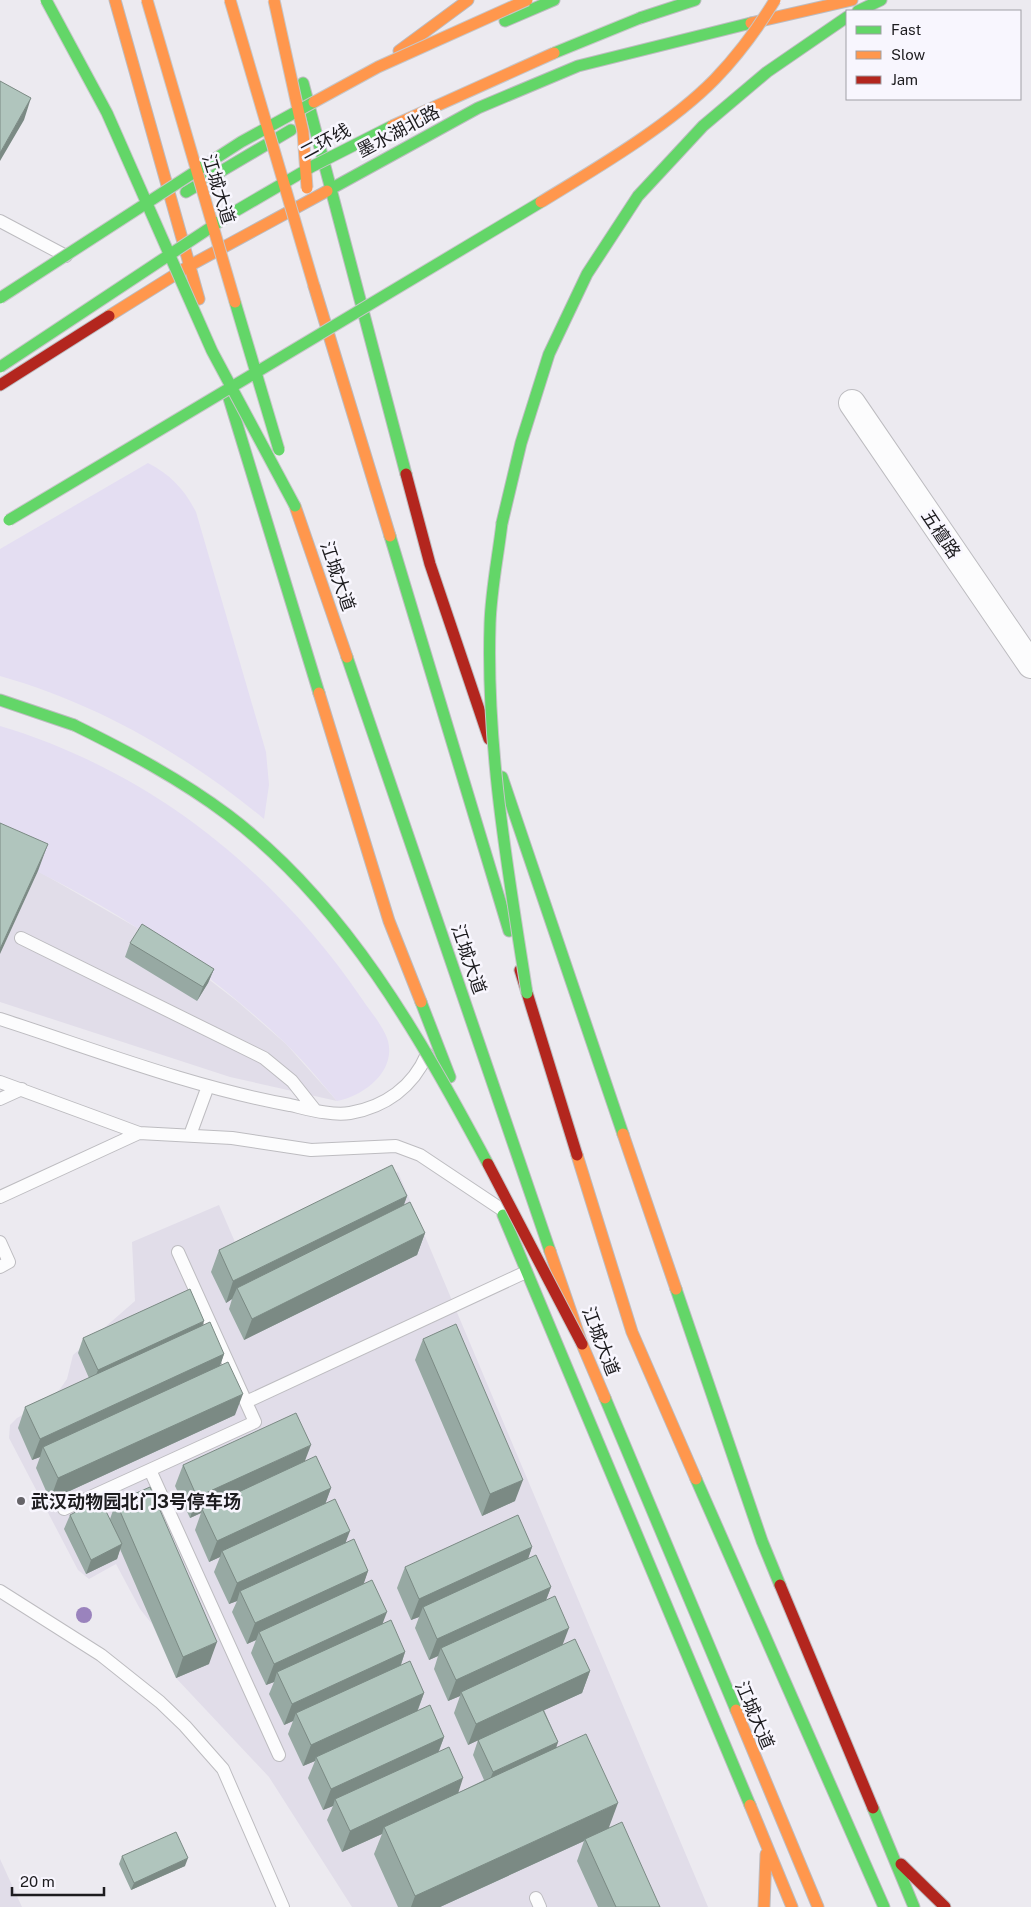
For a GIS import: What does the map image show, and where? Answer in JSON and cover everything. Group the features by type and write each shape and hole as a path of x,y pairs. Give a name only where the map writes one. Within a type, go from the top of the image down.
{"main road":[{"path":"46,0 107,113 212,351 295,506"},
{"path":"115,0 173,200 189,266 388,921 526,1272 792,1907"},
{"name":"江城大道","path":"148,0 186,140 295,506 582,1344 818,1907"},
{"name":"江城大道","path":"230,0 314,286 632,1332 884,1907"},
{"path":"274,0 303,132 314,286"},
{"path":"278,0 318,114 330,188 433,574 762,1540 914,1907"},
{"path":"378,67 468,0"},
{"path":"0,298 241,142 378,67 527,0"},
{"path":"414,64 554,0"},
{"name":"二环线","path":"0,367 139,273 268,192 401,120 527,64 640,18 695,0"},
{"path":"0,525 567,186 667,120 715,79 760,25 775,0"},
{"name":"墨水湖北路","path":"0,385 189,266 478,108 578,66 661,44 852,0"},
{"path":"860,10 880,0"},
{"path":"528,993 497,803 490,707 490,623 502,523 521,443 549,354 587,274 638,196 703,126 767,72 846,18"},
{"path":"0,310 173,200 318,114"},
{"path":"0,700 74,725 127,751 200,796 247,830 276,856 327,910 382,982 440,1073 582,1344"},
{"path":"764,1907 766,1845"},
{"path":"893,1856 945,1907"}],"street":[{"name":"五檀路","path":"852,403 1031,665"}],"lane":[{"path":"0,220 75,261"},
{"path":"21,938 264,1058 292,1081 315,1110"},
{"path":"0,1019 238,1096 348,1114 370,1108 392,1098 407,1086 422,1066 434,1038"},
{"path":"0,1082 139,1133 232,1138 311,1150 396,1146 420,1155 501,1209"},
{"path":"190,1135 208,1086"},
{"path":"0,1099 22,1089"},
{"path":"0,1197 139,1133"},
{"path":"0,1242 9,1262 0,1266"},
{"path":"64,1510 255,1422 178,1252"},
{"path":"246,1402 526,1272"},
{"path":"150,1470 279,1755"},
{"path":"0,1591 101,1655 160,1702 185,1726 222,1769 283,1907"}],"shaded area":[{"path":"148,463 176,483 196,512 266,752 269,785 264,819 204,773 139,734 71,701 36,687 0,676 0,549"},
{"path":"0,726 45,741 133,783 201,829 253,872 277,895 322,945 383,1030 388,1041 389,1052 387,1063 375,1081 357,1094 337,1101 305,1063 284,1042 220,986 185,960 114,913 0,854"},
{"path":"0,854 38,871 139,929 189,964 238,1002 286,1044 337,1101 230,1077 0,1002"},
{"path":"398,1172 708,1907 352,1907 269,1777 176,1678 152,1624 140,1609 116,1564 89,1579 78,1570 9,1438 10,1425 17,1418 46,1402 60,1389 67,1379 73,1355 135,1301 132,1242 219,1205 235,1242"},
{"path":"0,1859 22,1907 0,1907"}],"building":[{"path":"0,81 31,98 0,153"},
{"path":"0,823 48,844 0,949"},
{"path":"142,924 214,969 203,987 130,943"},
{"path":"392,1165 407,1196 233,1281 219,1250"},
{"path":"410,1202 425,1233 252,1319 237,1288"},
{"path":"190,1289 204,1321 98,1370 83,1338"},
{"path":"210,1322 224,1354 40,1439 25,1407"},
{"path":"456,1324 523,1480 490,1494 423,1339"},
{"path":"228,1362 243,1394 58,1478 43,1447"},
{"path":"296,1413 311,1445 197,1497 183,1465"},
{"path":"316,1456 331,1488 217,1541 202,1509"},
{"path":"150,1487 217,1642 183,1657 116,1502"},
{"path":"100,1499 122,1544 91,1560 70,1515"},
{"path":"335,1499 350,1531 237,1583 222,1551"},
{"path":"518,1515 532,1547 419,1599 405,1567"},
{"path":"354,1539 368,1571 255,1623 240,1591"},
{"path":"536,1555 551,1587 437,1639 423,1607"},
{"path":"372,1580 387,1612 274,1664 259,1632"},
{"path":"555,1596 569,1628 456,1680 441,1648"},
{"path":"391,1620 405,1652 292,1704 277,1672"},
{"path":"575,1639 590,1671 476,1724 461,1692"},
{"path":"410,1661 424,1693 311,1745 296,1713"},
{"path":"430,1705 444,1737 331,1789 316,1757"},
{"path":"543,1710 558,1742 493,1772 478,1740"},
{"path":"586,1734 618,1803 415,1896 384,1827"},
{"path":"449,1747 463,1778 350,1831 335,1799"},
{"path":"622,1822 660,1907 616,1907 585,1839"},
{"path":"176,1832 188,1858 134,1883 122,1856"}],"traffic: fast":[{"path":"46,0 107,113 212,351 295,506"},
{"path":"505,21 554,0"},
{"path":"640,18 695,0"},
{"path":"860,10 881,0"},
{"path":"554,53 640,18"},
{"path":"502,523 521,443 549,354 587,274 638,196 703,126 767,72 846,18"},
{"path":"327,191 478,108 578,66 751,23"},
{"path":"303,83 406,474"},
{"path":"0,298 241,142 314,102"},
{"path":"0,367 234,212 313,166 392,126"},
{"path":"186,192 291,130"},
{"path":"9,520 541,202"},
{"path":"235,302 279,450"},
{"path":"228,395 319,693"},
{"path":"502,523 493,586 490,624 491,717 500,809 527,993"},
{"path":"390,536 509,931"},
{"path":"347,657 550,1251"},
{"path":"0,700 74,725"},
{"path":"74,725 153,766 210,802 270,850 308,889 344,931 407,1021 488,1164"},
{"path":"502,777 623,1134"},
{"path":"421,1002 450,1077"},
{"path":"503,1215 750,1805"},
{"path":"676,1289 762,1541 780,1585"},
{"path":"605,1398 736,1710"},
{"path":"696,1479 884,1907"},
{"path":"873,1808 914,1907"}],"traffic: slow":[{"path":"115,0 199,299"},
{"path":"147,0 235,302"},
{"path":"230,0 314,286"},
{"path":"274,0 303,132 307,188"},
{"path":"399,51 468,0"},
{"path":"314,102 378,67 527,0"},
{"path":"541,202 632,145 677,113 697,96 740,51 775,0"},
{"path":"751,23 852,0"},
{"path":"392,126 554,53"},
{"path":"109,316 189,266 327,191"},
{"path":"314,286 390,536"},
{"path":"295,506 347,657"},
{"path":"319,693 389,921 421,1002"},
{"path":"623,1134 676,1289"},
{"path":"577,1155 632,1332 696,1479"},
{"path":"550,1251 582,1344 605,1398"},
{"path":"736,1710 818,1907"},
{"path":"750,1805 792,1907"},
{"path":"764,1907 766,1854"}],"traffic: jam":[{"path":"0,385 109,316"},
{"path":"406,474 430,564 489,739"},
{"path":"520,970 577,1155"},
{"path":"488,1164 582,1344"},
{"path":"780,1585 873,1808"},
{"path":"901,1864 945,1907"}],"place":[{"name":"武汉动物园北门3号停车场","path":"21,1501"}]}
